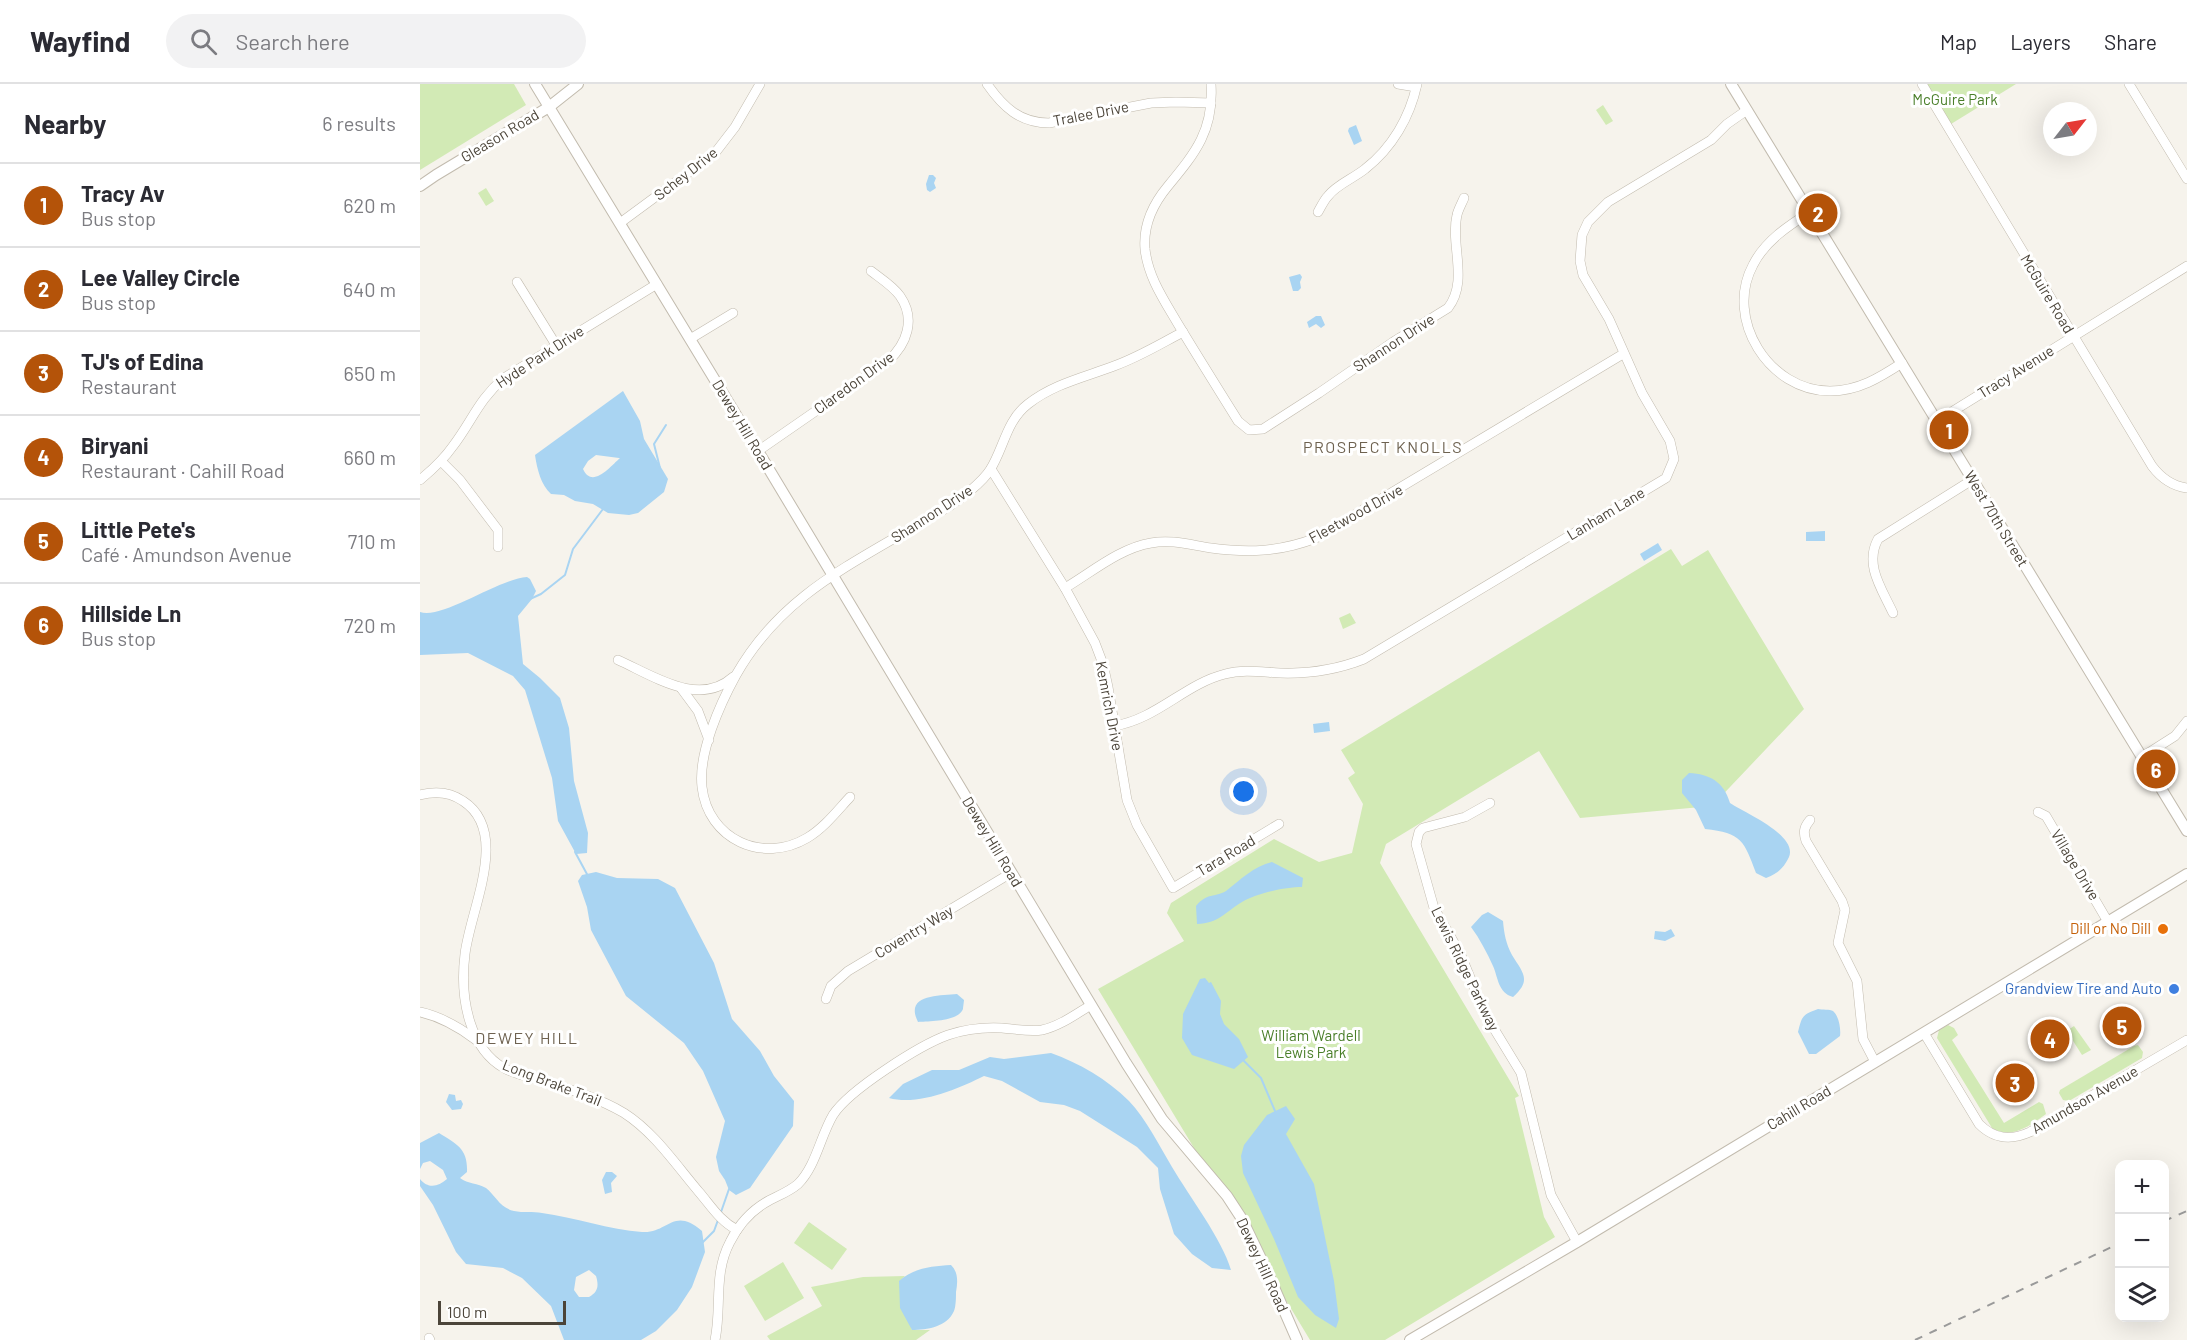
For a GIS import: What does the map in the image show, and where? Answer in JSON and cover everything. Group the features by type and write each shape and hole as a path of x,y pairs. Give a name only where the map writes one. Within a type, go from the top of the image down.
{"street":[{"name":"Dewey Hill Road","path":"535,84 1162,1119 1221,1188 1242,1219 1296,1340"},
{"name":"Gleason Road","path":"420,186 549,106 578,84"},
{"name":"Schey Drive","path":"620,223 714,153 726,141 760,84"},
{"name":"Tralee Drive","path":"987,84 1012,113 1036,123 1049,123 1151,103 1211,104"},
{"path":"1183,332 1152,277 1147,262 1146,230 1157,201 1198,149 1205,132 1211,104 1211,84"},
{"path":"1318,212 1329,194 1366,169 1395,137 1406,118 1417,85 1398,84"},
{"name":"West 70th Street","path":"1731,84 2187,831"},
{"name":"McGuire Road","path":"1922,84 2159,475 2168,482 2187,488"},
{"path":"2129,84 2187,179"},
{"name":"Lanham Lane","path":"1114,726 1149,716 1213,678 1226,673 1255,670 1322,672 1365,659 1666,478 1674,459 1670,441 1642,393 1609,320 1582,275 1580,248 1582,235 1588,222 1608,202 1711,140 1727,124 1747,110"},
{"name":"Shannon Drive","path":"850,797 822,827 807,838 776,848 760,849 745,845 720,828 705,801 702,770 709,740 737,673 765,634 804,594 952,504 983,480 991,469 1008,428 1027,405 1062,384 1137,357 1183,332 1238,421 1249,430 1263,429 1448,308 1453,301 1458,284 1456,216 1464,198"},
{"path":"1810,212 1788,226 1773,240 1761,252 1752,267 1743,300 1749,333 1757,349 1781,375 1811,389 1828,391 1863,386 1902,363"},
{"name":"Tracy Avenue","path":"1937,421 2187,266"},
{"name":"Claredon Drive","path":"758,451 888,361 905,342 909,318 900,295 871,270"},
{"path":"517,282 556,345"},
{"name":"Hyde Park Drive","path":"420,480 441,461 489,391 504,378 657,284"},
{"path":"690,339 733,313"},
{"name":"Fleetwood Drive","path":"1065,588 1122,553 1152,542 1167,541 1251,552 1295,546 1316,538 1623,354"},
{"path":"441,461 472,494 498,530 498,547"},
{"name":"Kemrich Drive","path":"991,469 1065,588 1095,643 1103,664 1127,800 1149,849 1173,888"},
{"path":"1893,613 1872,559 1873,549 1878,539 1972,480"},
{"path":"618,660 681,688 694,690 717,687 737,673"},
{"path":"681,688 698,711 709,740"},
{"path":"2175,736 2187,721"},
{"path":"2142,757 2175,736 2187,733"},
{"name":"Long Brake Trail","path":"420,795 438,792 458,797 478,815 484,828 487,853 465,952 463,976 464,1000 476,1040 491,1058 505,1069 582,1092 626,1115 650,1133 715,1212 737,1230"},
{"name":"Lewis Ridge Parkway","path":"1490,803 1465,817 1423,828 1416,838 1416,844 1434,908 1460,953 1485,1014 1521,1074 1551,1195 1577,1242"},
{"name":"Village Drive","path":"2038,812 2046,816 2108,922"},
{"path":"1810,820 1805,826 1806,841 1842,901 1845,910 1838,943 1857,981 1863,1039 1875,1062"},
{"name":"Tara Road","path":"1173,888 1280,824"},
{"name":"Coventry Way","path":"826,999 831,986 848,971 1011,873"},
{"name":"Cahill Road","path":"1410,1340 1577,1242 2187,874"},
{"path":"715,1340 718,1277 722,1258 737,1230 753,1212 798,1183 808,1170 834,1114 845,1100 908,1056 945,1036 964,1029 984,1027 1043,1030 1091,1005"},
{"path":"420,1012 460,1027 476,1040"},
{"name":"Amundson Avenue","path":"1924,1033 1979,1124 1997,1137 2008,1138 2020,1137 2030,1132 2187,1040"}],"green space":[{"path":"420,84 514,84 526,105 420,170"},
{"name":"McGuire Park","path":"1927,84 2016,84 1951,124"},
{"path":"1603,105 1613,121 1606,125 1596,110"},
{"path":"486,188 494,201 486,206 478,193"},
{"name":"William Wardell Lewis Park","path":"1671,549 1682,566 1708,550 1804,709 1712,806 1580,818 1539,751 1386,844 1380,863 1519,1096 1515,1098 1544,1217 1555,1237 1385,1340 1310,1340 1098,989 1184,941 1167,913 1171,903 1274,839 1319,862 1352,853 1363,804 1348,778 1355,773 1341,750"},
{"path":"1350,613 1356,623 1343,629 1339,618"},
{"path":"1948,1025 1954,1028 1958,1035 1952,1040 2004,1123 2039,1102 2043,1104 2046,1114 2027,1127 2013,1132 2006,1133 1992,1128 1937,1038 1939,1030"},
{"path":"2074,1026 2091,1050 2082,1055 2068,1033 2068,1030"},
{"path":"2138,1045 2143,1052 2142,1058 2069,1101 2063,1100 2059,1093 2060,1090"},
{"path":"809,1222 847,1249 832,1270 794,1243"},
{"path":"783,1262 804,1298 765,1321 744,1286"},
{"path":"905,1276 899,1282 912,1330 930,1330 916,1340 770,1340 767,1336 822,1306 811,1287 863,1277"}],"water":[{"path":"1356,125 1362,141 1354,145 1348,131"},
{"path":"929,175 936,178 934,183 936,188 930,192 926,184"},
{"path":"1300,274 1301,288 1293,291 1289,277"},
{"path":"1316,316 1321,316 1325,325 1321,328 1316,324 1309,328 1307,322"},
{"path":"623,391 640,421 644,439 668,479 664,492 638,513 629,515 608,513 593,504 575,501 564,495 551,494 540,476 535,455","holes":["596,455 620,458 606,471 596,477 591,477 583,469"]},
{"path":"1825,531 1825,541 1806,541 1806,532"},
{"path":"1658,543 1662,550 1644,561 1640,554"},
{"path":"527,577 536,591 518,616 523,664 560,698 569,728 574,781 588,833 587,853 576,854 558,821 552,778 525,690 513,676 468,653 420,655 420,612 430,613 442,610 501,584"},
{"path":"1329,722 1330,731 1314,733 1313,724"},
{"path":"1689,773 1715,780 1724,790 1730,803 1769,826 1786,841 1790,849 1789,857 1780,870 1766,878 1756,873 1740,840 1727,833 1705,829 1696,810 1682,793 1682,780"},
{"path":"1272,862 1303,878 1302,887 1263,893 1242,902 1216,920 1197,924 1196,906 1200,902 1226,891 1253,870"},
{"path":"596,872 617,878 658,879 675,888 714,963 732,1019 760,1051 774,1076 794,1101 793,1126 750,1188 736,1195 729,1190 719,1171 716,1157 725,1121 703,1071 684,1043 626,996 591,930 587,907 578,881 582,875"},
{"path":"1488,912 1503,921 1508,947 1524,976 1522,986 1513,997 1501,988 1493,966 1471,927"},
{"path":"1671,929 1675,936 1665,941 1654,939 1655,931 1665,932"},
{"path":"1205,978 1209,983 1211,982 1221,1001 1220,1014 1224,1024 1239,1039 1248,1057 1234,1069 1192,1055 1182,1038 1183,1014 1200,979"},
{"path":"957,994 964,1000 960,1013 949,1019 918,1022 915,1013 919,1001 933,996"},
{"path":"1818,1009 1832,1010 1835,1013 1840,1036 1816,1054 1809,1054 1798,1032 1804,1017"},
{"path":"1051,1053 1102,1079 1135,1108 1213,1231 1231,1270 1212,1268 1192,1254 1174,1234 1160,1189 1158,1168 1137,1147 1080,1111 1064,1105 1040,1102 1002,1081 984,1076 938,1095 912,1100 889,1098 903,1084 932,1070 959,1070 990,1057 1004,1059"},
{"path":"449,1094 455,1095 456,1101 461,1100 463,1104 461,1109 452,1110 446,1102"},
{"path":"1286,1106 1295,1119 1286,1134 1314,1184 1334,1281 1339,1319 1336,1328 1315,1315 1298,1297 1243,1173 1241,1156 1244,1145 1267,1115"},
{"path":"439,1133 451,1140 466,1158 467,1172 460,1178 486,1188 501,1204 514,1211 539,1212 617,1229 642,1232 651,1232 677,1221 692,1224 702,1231 705,1252 692,1287 677,1310 656,1331 641,1340 564,1340 551,1306 522,1278 503,1268 466,1264 456,1252 433,1205 420,1186 420,1179 433,1186 447,1179 443,1170 430,1161 423,1163 420,1169 420,1143","holes":["589,1270 596,1276 596,1291 589,1297 579,1297 574,1290 576,1277"]},
{"path":"606,1172 612,1172 617,1176 611,1183 612,1192 605,1194 602,1180"},
{"path":"951,1265 957,1280 955,1307 951,1316 942,1324 912,1330 900,1308 899,1281 917,1270"}],"waterway":[{"path":"660,468 654,444 666,425"},
{"path":"530,599 541,594 565,575 573,549 603,509"},
{"path":"575,852 588,876"},
{"path":"1244,1061 1261,1078 1275,1111"},
{"path":"721,1212 729,1189"},
{"path":"703,1242 714,1231 718,1220"}],"railway":[{"path":"2169,1219 2187,1211"},
{"path":"1915,1340 2115,1245"}],"place":[{"name":"Lee Valley Circle","path":"1818,213"},
{"name":"Tracy Av","path":"1949,430"},
{"name":"Hillside Ln","path":"2156,769"},
{"name":"Dill or No Dill","path":"2163,929"},
{"name":"Grandview Tire and Auto","path":"2174,989"},
{"name":"Little Pete's","path":"2122,1026"},
{"name":"Biryani","path":"2050,1039"},
{"name":"TJ's of Edina","path":"2015,1083"}],"district":[{"name":"PROSPECT KNOLLS","path":"1383,447"},
{"name":"DEWEY HILL","path":"527,1038"}]}
